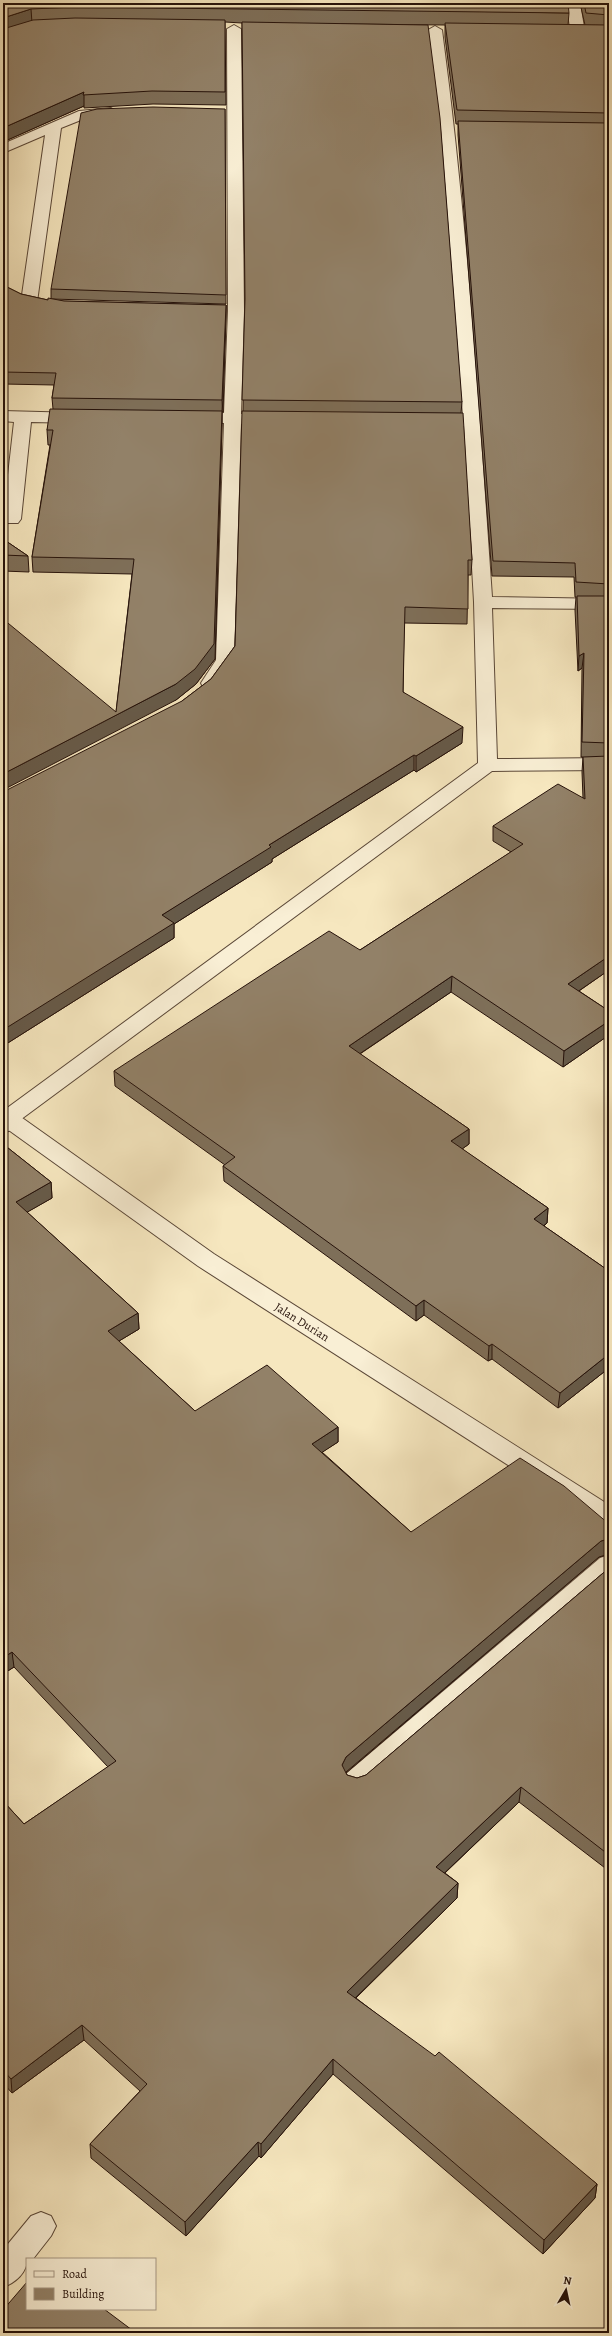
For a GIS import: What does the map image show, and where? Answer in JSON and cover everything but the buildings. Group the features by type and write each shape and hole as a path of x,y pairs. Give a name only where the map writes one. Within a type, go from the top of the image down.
{"street":[{"path":"574,3 578,33"},
{"path":"199,695 214,680 225,660 232,419 228,310 227,112 233,29"},
{"path":"435,30 455,129 483,602 488,765"},
{"path":"562,33 593,33"},
{"path":"3,149 84,114 125,111"},
{"path":"29,300 54,126"},
{"path":"3,416 92,418"},
{"path":"12,519 23,417"},
{"path":"178,418 286,419"},
{"path":"418,421 472,421"},
{"path":"483,602 609,604"},
{"path":"5,1119 488,765 609,764"},
{"name":"Jalan Durian","path":"5,1119 206,1260 609,1517"},
{"path":"356,1782 609,1565"},
{"path":"3,2272 41,2226"}]}
